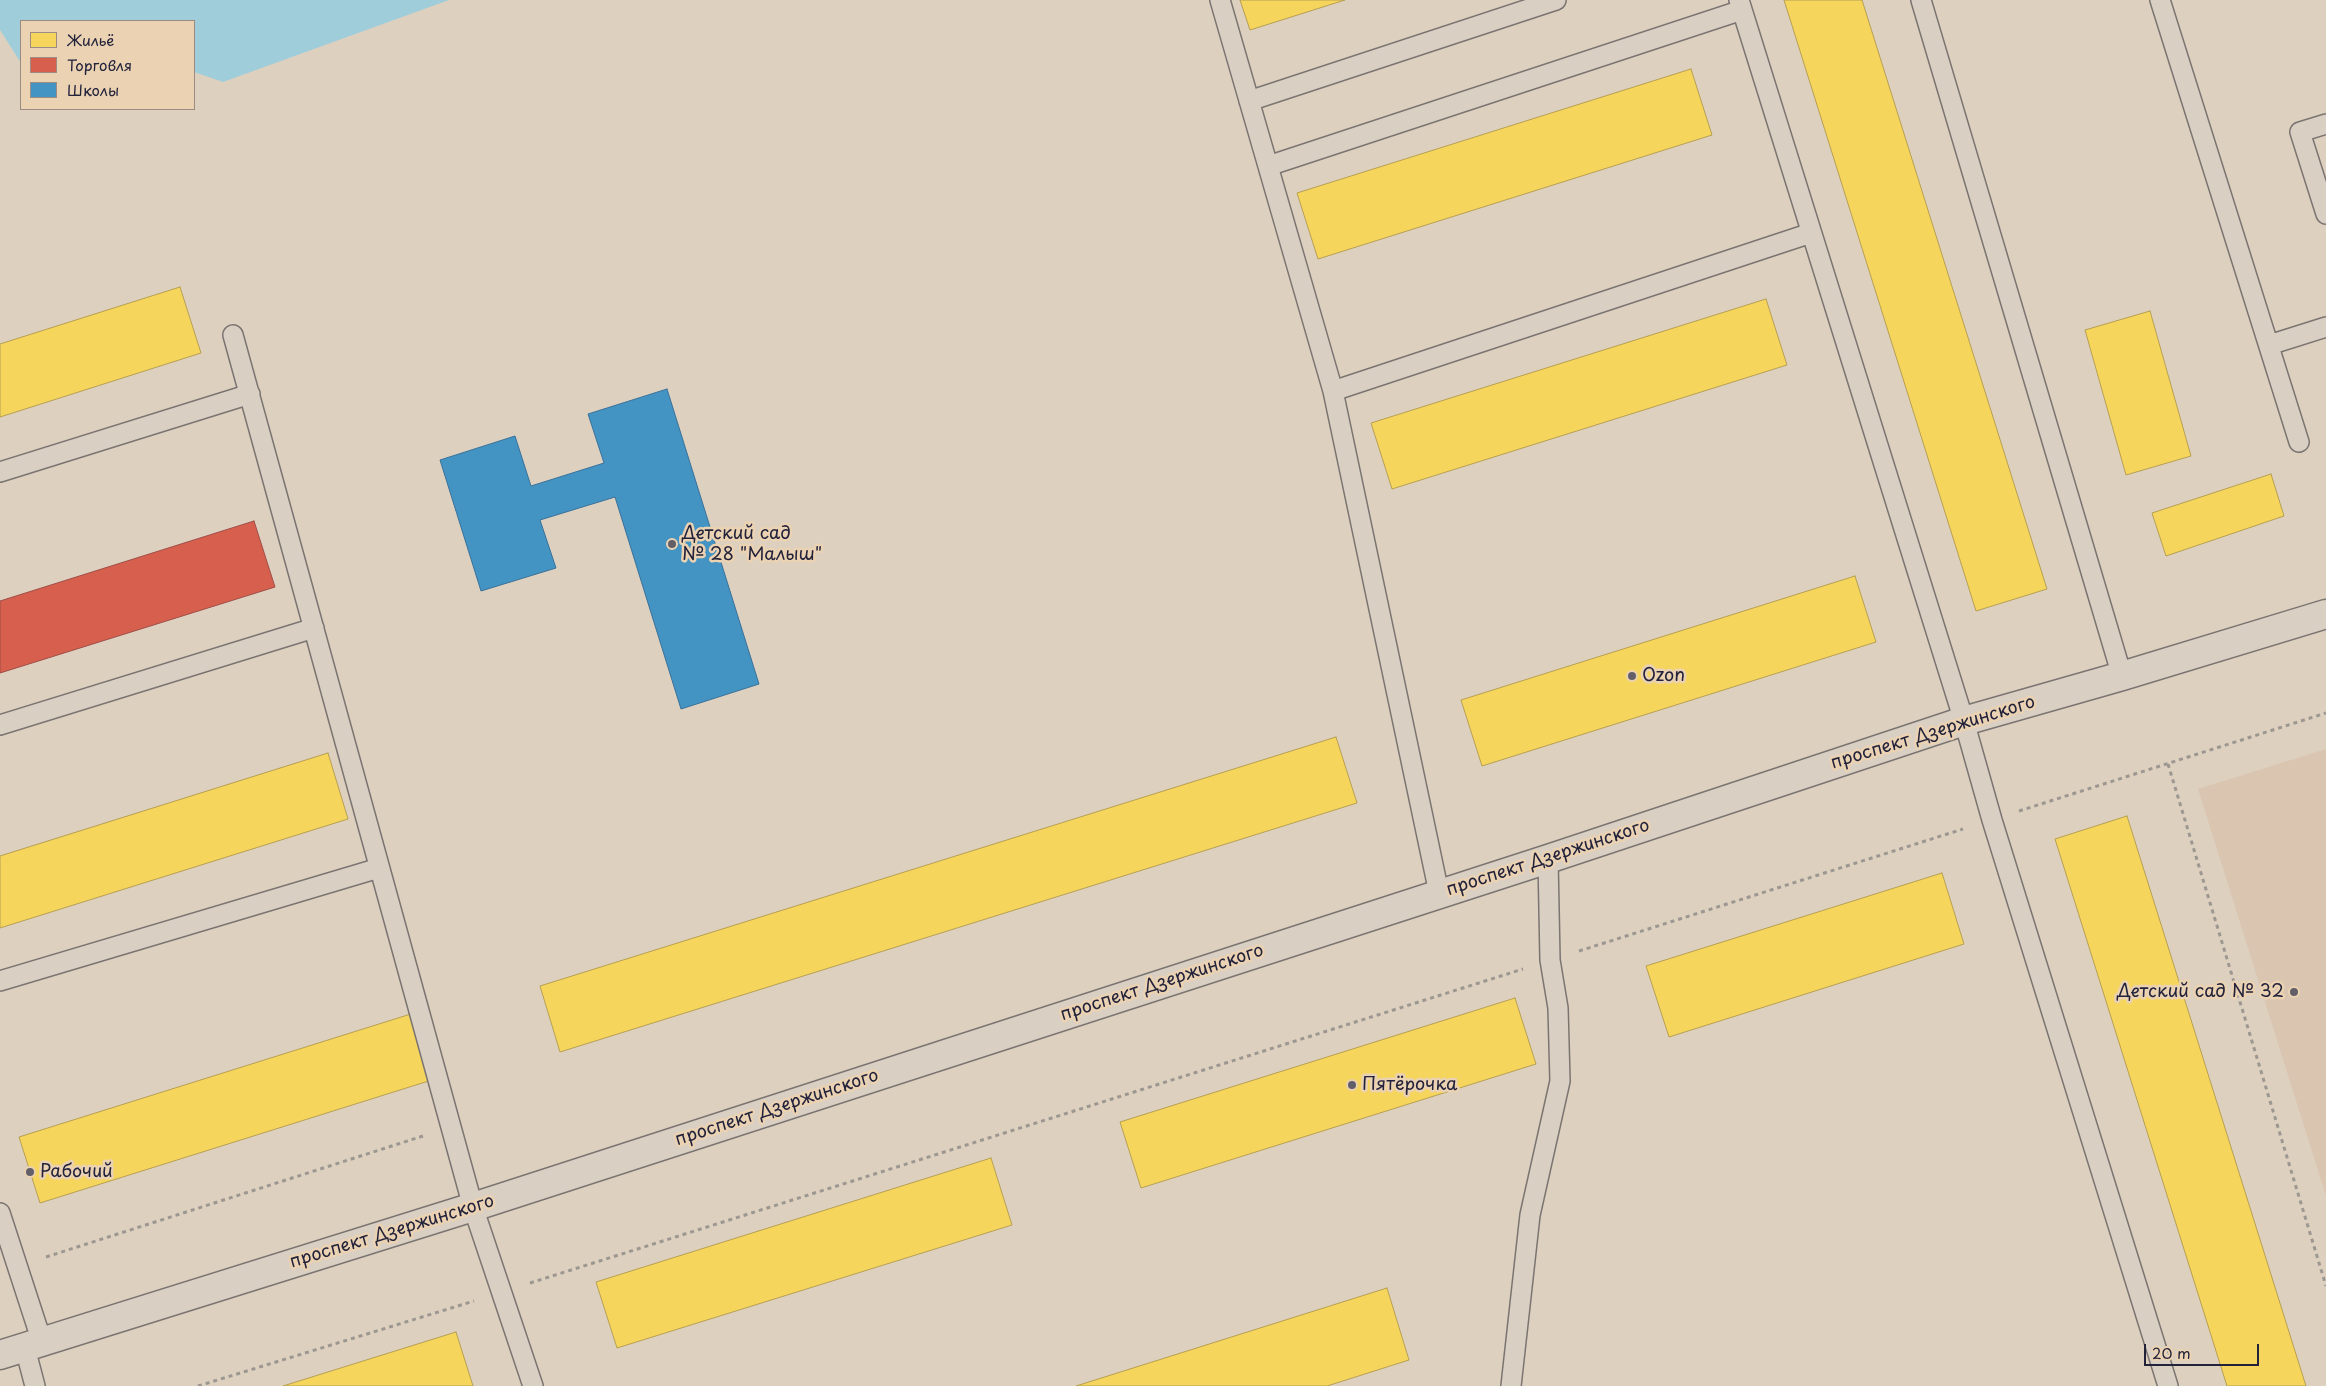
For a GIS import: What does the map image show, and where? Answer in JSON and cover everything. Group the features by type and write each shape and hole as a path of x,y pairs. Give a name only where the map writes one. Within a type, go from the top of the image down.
{"street":[{"name":"проспект Дзержинского","path":"22,1348 473,1207 1439,893 1548,860 1964,721 2122,676 2326,614"}],"lane":[{"path":"1220,0 1333,392 1439,893"},
{"path":"1248,101 1556,0"},
{"path":"1921,0 2122,676"},
{"path":"2160,0 2299,442"},
{"path":"1268,166 1741,5 1964,721 1992,820 2168,1386"},
{"path":"2326,124 2300,132 2326,214"},
{"path":"1333,392 1811,233"},
{"path":"2269,345 2326,327"},
{"path":"233,335 450,1127 473,1207 533,1386"},
{"path":"0,472 250,394"},
{"path":"0,725 314,628"},
{"path":"1511,1386 1530,1215 1560,1081 1558,1008 1550,960 1548,860"},
{"path":"0,981 379,868"},
{"path":"0,1213 17,1266 22,1348 35,1386"}],"path":[{"path":"198,1386 502,1292 2326,713"},
{"path":"2168,764 2326,1286"},
{"path":"17,1266 450,1127"}],"shaded area":[{"name":"Детский сад № 32","path":"2326,749 2326,1196 2198,789"}],"water":[{"path":"0,0 449,0 223,82 195,72 195,20 20,20 20,61 0,30"}],"building: Жильё":[{"path":"1240,0 1345,0 1250,30"},
{"path":"1784,0 1862,0 2047,589 1976,611"},
{"path":"1691,69 1712,135 1318,259 1297,193"},
{"path":"180,287 201,353 0,417 0,344"},
{"path":"1766,299 1787,365 1392,489 1371,423"},
{"path":"2150,311 2191,456 2126,475 2085,330"},
{"path":"2271,474 2284,516 2166,556 2152,513"},
{"path":"1855,576 1876,642 1482,766 1461,700"},
{"path":"1336,737 1357,803 560,1052 540,986"},
{"path":"328,753 348,819 0,928 0,856"},
{"path":"2127,816 2306,1386 2227,1386 2055,839"},
{"path":"1942,873 1964,944 1669,1037 1646,966"},
{"path":"1515,998 1536,1064 1141,1188 1120,1122"},
{"path":"414,1013 435,1079 40,1203 19,1137"},
{"path":"991,1158 1012,1225 617,1348 596,1282"},
{"path":"1387,1288 1409,1360 1327,1386 1076,1386"},
{"path":"456,1332 473,1386 283,1386"}],"building: Торговля":[{"path":"254,521 275,587 0,673 0,601"}],"building: Школы":[{"name":"Детский сад № 28 \"Малыш\"","path":"667,389 759,684 681,709 615,497 540,520 556,568 481,591 440,460 515,436 531,486 604,463 588,414"}],"place":[{"name":"Детский сад № 28 \"Малыш\"","path":"672,544"},
{"name":"Ozon","path":"1632,676"},
{"name":"Детский сад № 32","path":"2294,992"},
{"name":"Пятёрочка","path":"1352,1085"},
{"name":"Рабочий","path":"30,1172"}]}
